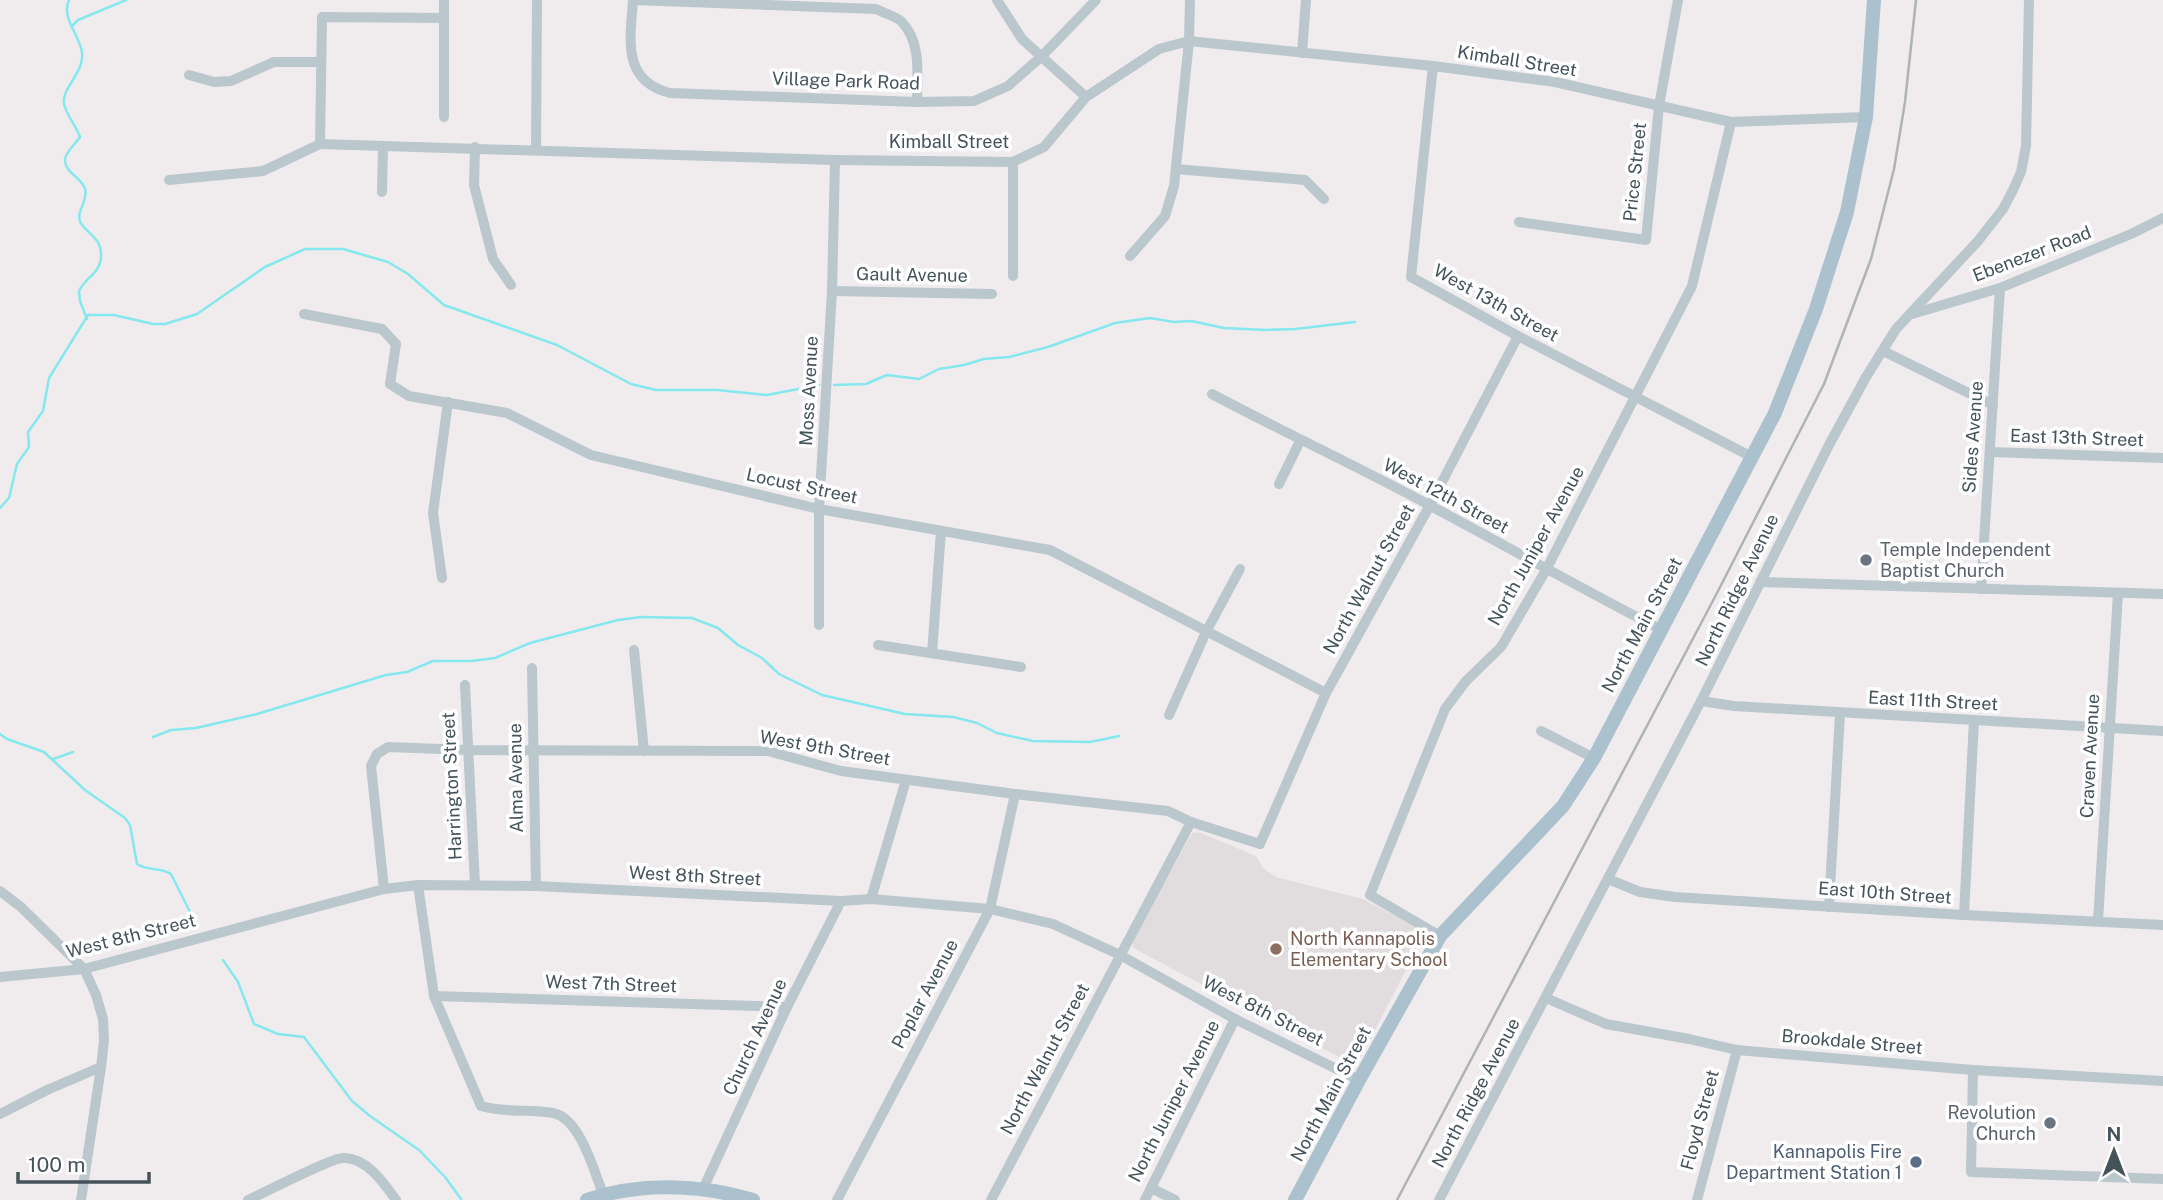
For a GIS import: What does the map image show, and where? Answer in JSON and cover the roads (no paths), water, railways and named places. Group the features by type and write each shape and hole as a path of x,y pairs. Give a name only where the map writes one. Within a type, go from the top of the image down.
{"main road":[{"name":"North Main Street","path":"1295,1200 1440,936 1563,806 1594,758 1752,457 1792,372 1831,268 1847,212 1866,117 1874,0"},
{"path":"587,1200 603,1194 637,1188 665,1187 703,1189 753,1200"}],"street":[{"path":"444,0 444,117"},
{"path":"536,149 537,0"},
{"path":"633,0 876,9 900,20 912,35 916,48 917,102"},
{"name":"Village Park Road","path":"633,0 630,41 635,66 641,79 655,89 670,93 917,102 974,101 1009,86 1096,0"},
{"path":"997,0 1022,39 1086,97"},
{"path":"1130,256 1165,216 1176,169 1189,41 1190,0"},
{"path":"1302,53 1306,0"},
{"path":"1659,106 1678,0"},
{"name":"North Ridge Avenue","path":"1439,1200 1701,701 1829,445 1896,329 1971,249 2014,190 2026,146 2029,0"},
{"path":"169,180 263,171 320,144 322,17 444,18"},
{"name":"Kimball Street","path":"320,144 835,160 1013,162 1044,147 1086,97 1159,50 1189,41 1433,66 1555,82 1731,122 1866,117"},
{"path":"189,75 214,82 231,81 274,62 321,62"},
{"name":"West 13th Street","path":"1433,66 1412,277 1518,336 1752,457"},
{"name":"Price Street","path":"1519,222 1646,240 1659,106"},
{"name":"North Juniper Avenue","path":"1440,936 1370,895 1445,709 1466,681 1501,647 1546,570 1692,286 1731,122"},
{"path":"383,146 383,192"},
{"path":"475,147 474,185 493,259 511,285"},
{"name":"Moss Avenue","path":"819,625 819,509 832,291 835,160"},
{"path":"1013,162 1013,276"},
{"path":"1176,169 1304,180 1324,199"},
{"name":"Ebenezer Road","path":"1909,314 2000,288 2163,218"},
{"name":"Sides Avenue","path":"1981,589 2000,288"},
{"name":"Gault Avenue","path":"832,291 992,294"},
{"name":"Locust Street","path":"304,314 382,329 396,344 390,384 409,396 507,413 591,455 819,509 1050,550 1326,693"},
{"name":"North Walnut Street","path":"1260,844 1326,693 1430,505 1518,336"},
{"path":"1883,351 1993,405"},
{"name":"West 12th Street","path":"1212,394 1430,505 1546,570 1662,630"},
{"path":"442,578 433,513 448,402"},
{"path":"1279,484 1300,441"},
{"name":"East 13th Street","path":"1990,453 2163,458"},
{"path":"932,653 941,531"},
{"path":"1169,715 1206,632 1240,569"},
{"path":"1760,582 2163,594"},
{"name":"Craven Avenue","path":"2098,921 2118,593"},
{"path":"878,645 1021,667"},
{"path":"634,650 644,751"},
{"name":"Alma Avenue","path":"531,668 536,886"},
{"name":"Harrington Street","path":"464,685 475,885"},
{"name":"East 11th Street","path":"1701,701 1734,706 2163,732"},
{"path":"1829,907 1840,713"},
{"path":"1964,915 1974,720"},
{"path":"1541,731 1594,758"},
{"name":"West 9th Street","path":"384,889 371,766 377,754 388,747 468,750 768,751 841,771 1168,811 1191,822 1260,844"},
{"path":"871,899 906,780"},
{"name":"Poplar Avenue","path":"837,1200 990,909 1015,794"},
{"name":"North Walnut Street","path":"990,1200 1191,822"},
{"name":"East 10th Street","path":"1608,879 1640,892 1675,897 2163,925"},
{"path":"418,886 434,996 481,1106 493,1110 555,1113 567,1120 578,1132 603,1194"},
{"name":"West 8th Street","path":"0,977 84,969 384,889 418,886 536,886 841,901 871,899 990,909 1053,924 1120,955 1359,1080"},
{"path":"0,891 21,907 84,969 103,1019 101,1067 81,1200"},
{"name":"Church Avenue","path":"703,1189 787,1007 841,901"},
{"name":"West 7th Street","path":"434,996 787,1007"},
{"name":"Brookdale Street","path":"1546,998 1606,1024 1737,1050 1973,1070 2163,1081"},
{"name":"North Juniper Avenue","path":"1145,1200 1236,1018"},
{"name":"Floyd Street","path":"1697,1200 1737,1050"},
{"path":"0,1114 101,1067"},
{"path":"1973,1070 1970,1172 2163,1179"},
{"path":"248,1200 341,1157 360,1161 383,1181 396,1200"},
{"path":"1151,1188 1175,1200"}],"waterway":[{"path":"69,0 67,13 80,45 82,60 65,94 66,111 80,137 67,153 65,164 85,189 80,221 98,242 101,250 96,271 79,291 87,319"},
{"path":"72,26 78,20 126,0"},
{"path":"0,508 9,498 17,464 29,447 28,432 43,411 49,378 88,315 114,315 165,324 197,314 265,267 305,249 343,249 388,262 408,274 444,305 557,345 631,384 656,390 717,390 767,395 819,385"},
{"path":"834,385 866,384 887,375 919,379 939,369 984,359 1009,357 1048,347 1115,323 1150,318 1174,322 1191,321 1224,328 1266,330 1355,322"},
{"path":"153,737 171,730 196,728 257,714 386,675 407,672 433,661 495,658 530,643 618,620 641,617 692,618 718,628 738,645 762,658 779,674 822,695 905,714 953,717 977,723 997,733 1033,741 1090,742 1119,736"},
{"path":"0,734 44,752 85,790 125,818 130,825 137,864 171,874 192,916"},
{"path":"53,759 73,752"},
{"path":"223,960 238,982 254,1024 278,1034 304,1037 352,1101 419,1150 445,1177 461,1199"}],"railway":[{"path":"1397,1200 1824,384 1871,259 1894,169 1905,102 1916,0"}],"place":[{"name":"Temple Independent Baptist Church","path":"1866,560"},
{"name":"North Kannapolis Elementary School","path":"1276,949"},
{"name":"Revolution Church","path":"2050,1123"},
{"name":"Kannapolis Fire Department Station 1","path":"1916,1162"}]}
